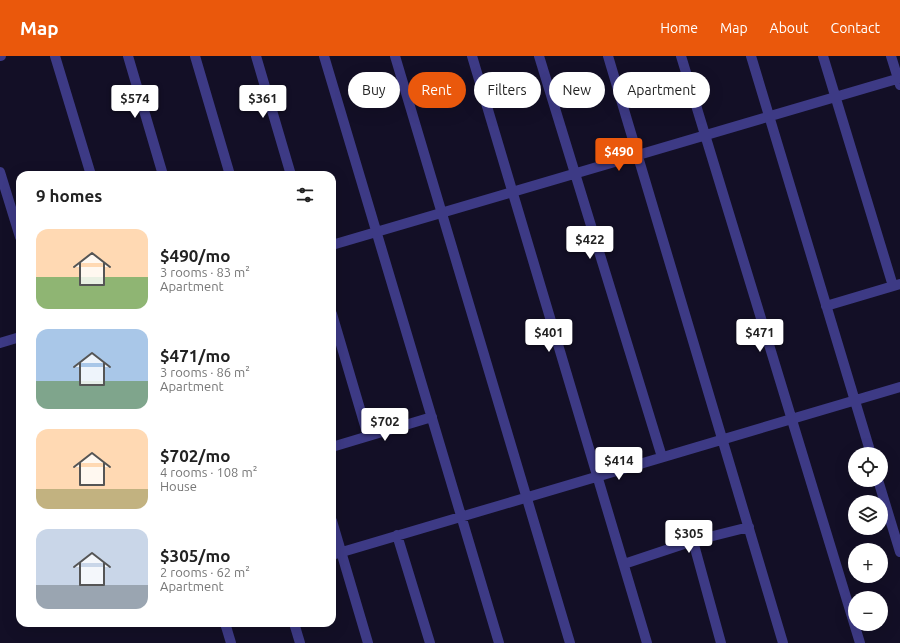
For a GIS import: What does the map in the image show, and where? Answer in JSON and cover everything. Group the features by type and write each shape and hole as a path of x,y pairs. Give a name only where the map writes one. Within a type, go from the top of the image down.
{"street":[{"path":"55,56 90,171"},
{"path":"128,56 162,171"},
{"path":"196,56 229,171"},
{"path":"256,56 290,171"},
{"path":"324,56 499,643"},
{"path":"395,56 570,643"},
{"path":"472,56 647,643"},
{"path":"539,56 662,457"},
{"path":"608,56 783,643"},
{"path":"681,56 860,643"},
{"path":"751,56 869,447"},
{"path":"823,56 896,285 826,306"},
{"path":"336,244 835,97 899,81 891,56"},
{"path":"0,172 16,224"},
{"path":"336,328 368,436"},
{"path":"0,343 16,338"},
{"path":"368,643 336,554 900,387"},
{"path":"336,446 432,417"},
{"path":"880,487 900,552"},
{"path":"624,564 692,541 749,527"},
{"path":"398,535 430,643"},
{"path":"692,541 721,643"},
{"path":"226,627 231,643"},
{"path":"295,627 300,643"}]}
